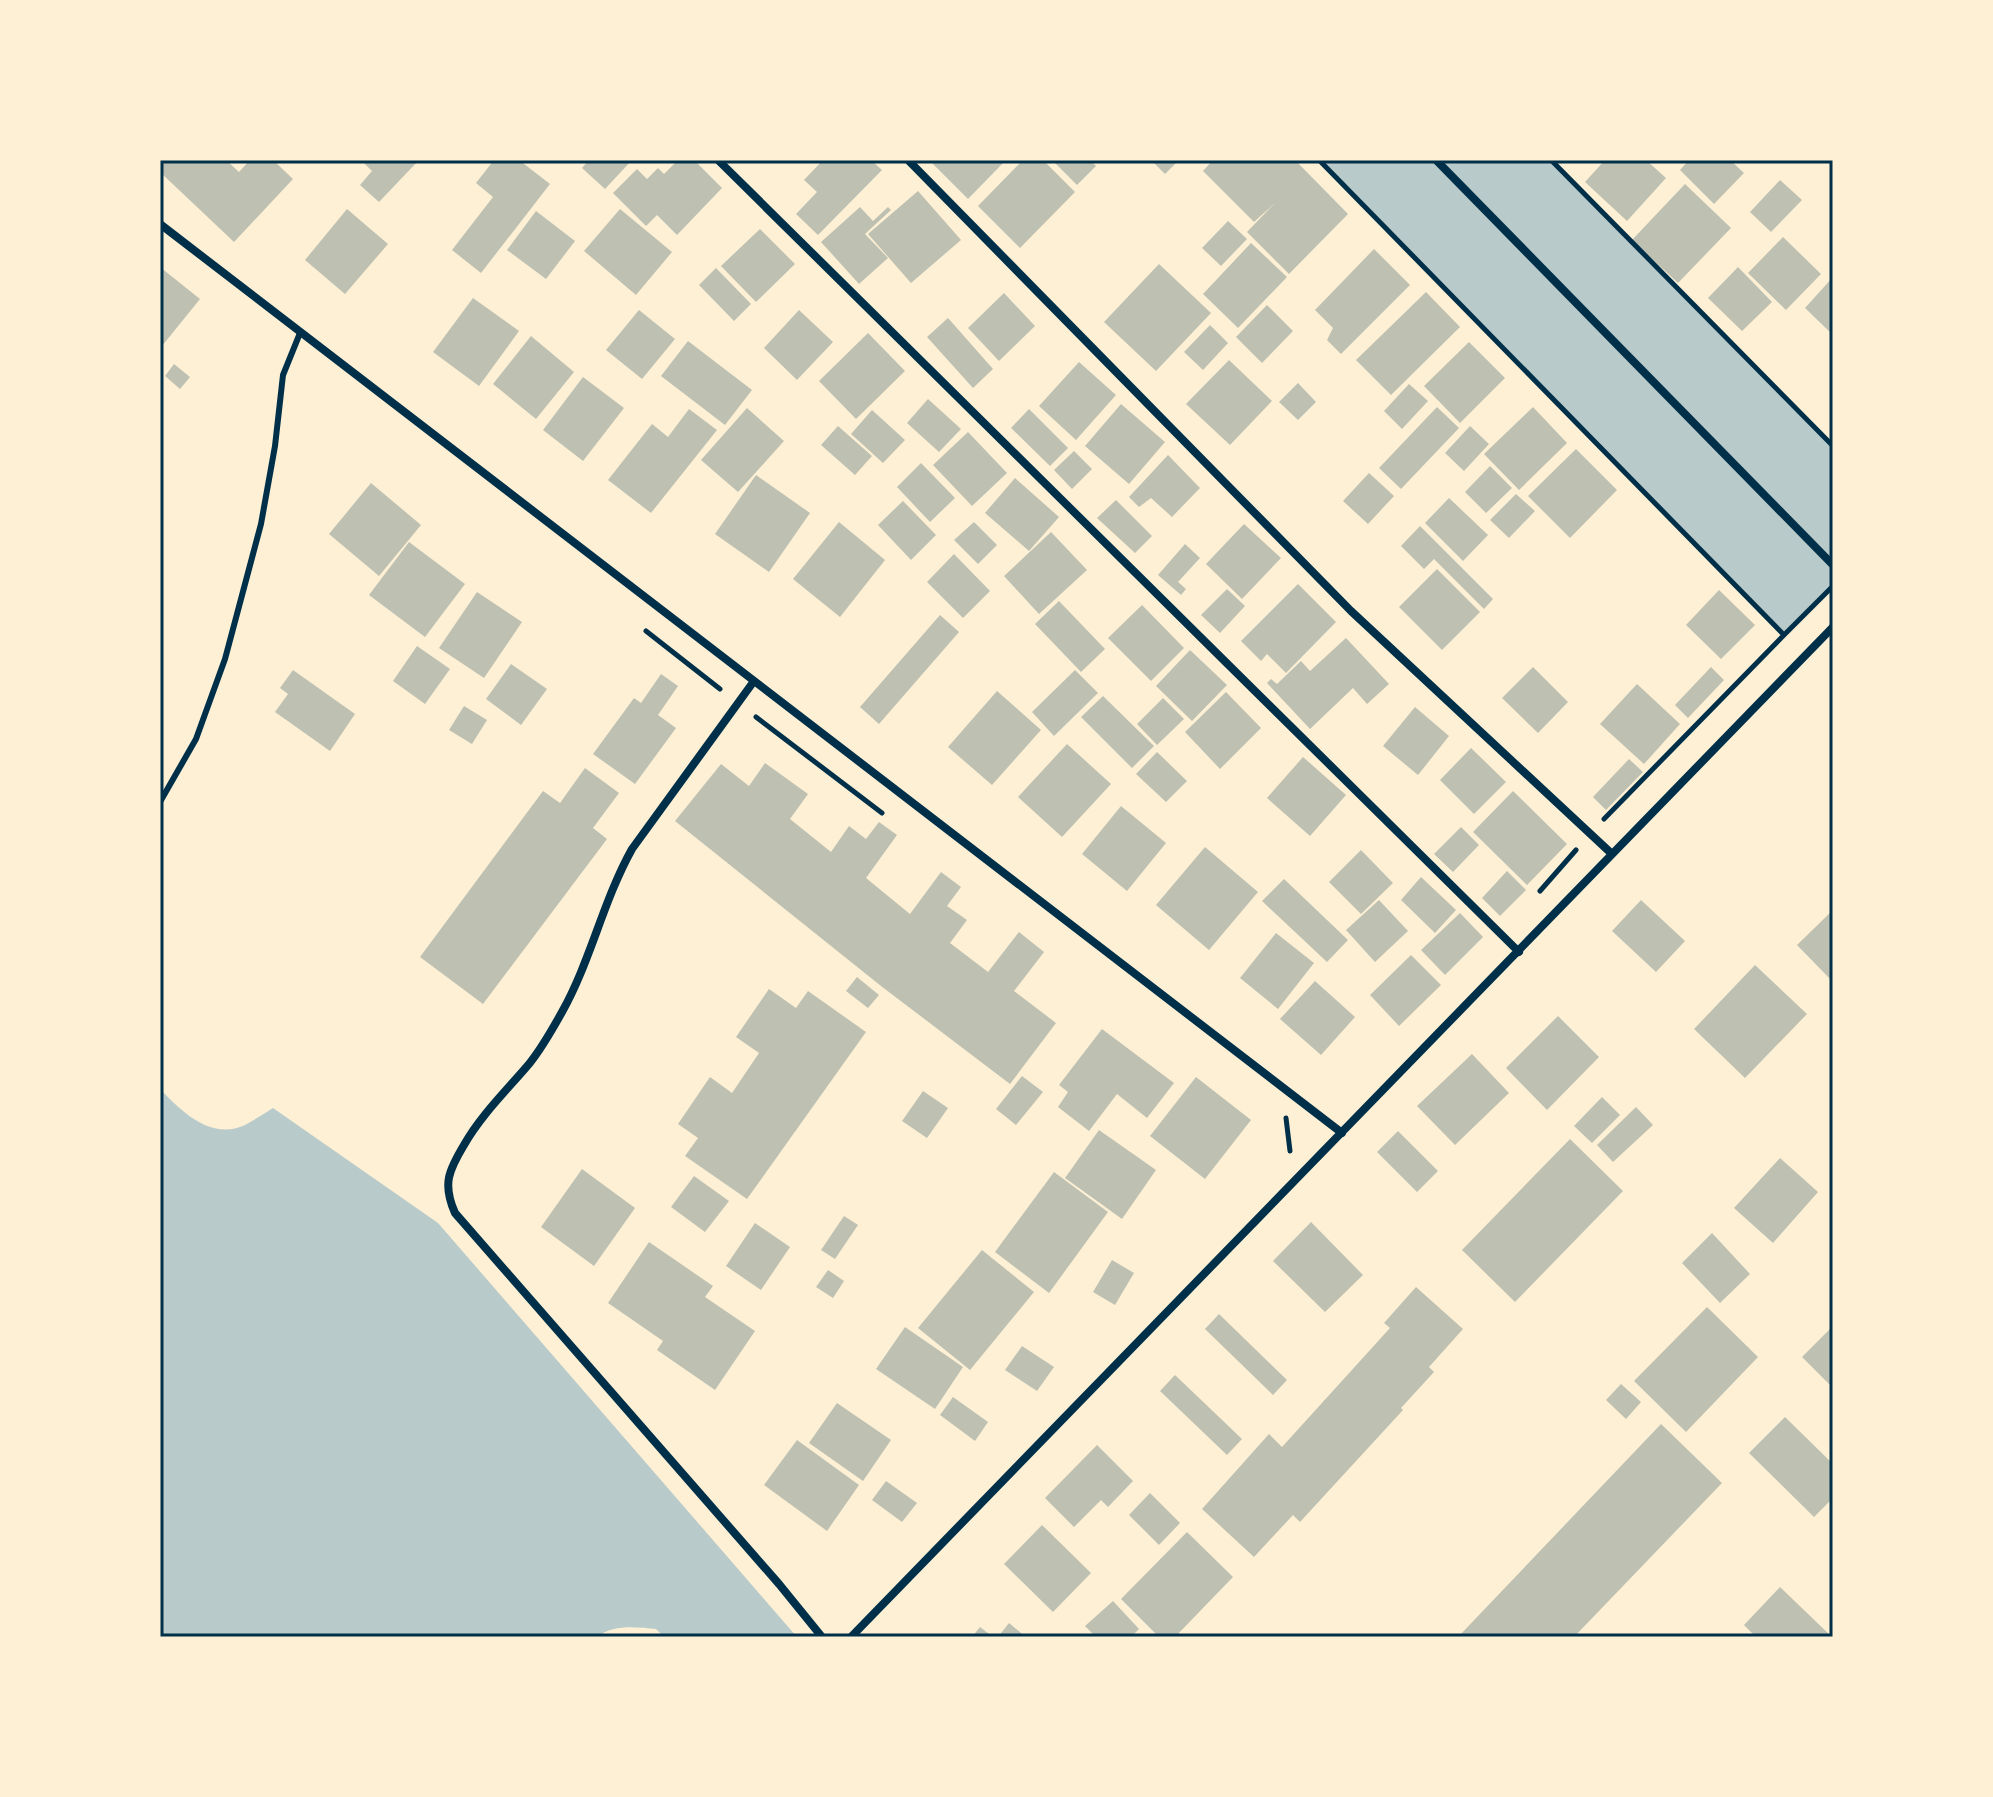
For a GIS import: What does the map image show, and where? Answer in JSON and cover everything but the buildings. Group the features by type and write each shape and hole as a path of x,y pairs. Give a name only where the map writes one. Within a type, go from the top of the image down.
{"street":[{"path":"718,160 1519,952"},
{"path":"908,160 1351,611 1612,854"},
{"path":"1436,160 1833,565"},
{"path":"160,224 1342,1133"},
{"path":"851,1637 1833,627"},
{"path":"754,681 632,849 619,873 583,971 564,1009 532,1061 466,1140 446,1182 455,1213 822,1637"}],"lane":[{"path":"160,802 196,739 225,659 261,524 275,446 283,375 300,333"}],"path":[{"path":"1319,160 1784,635"},
{"path":"1551,160 1833,446"},
{"path":"1591,833 1833,586"}],"shaded area":[{"path":"1319,160 1551,160 1833,446 1833,585 1784,635"},
{"path":"160,1089 187,1114 220,1129 245,1125 273,1108 438,1223 797,1637 664,1637 656,1629 633,1627 610,1630 597,1637 160,1637"}]}
